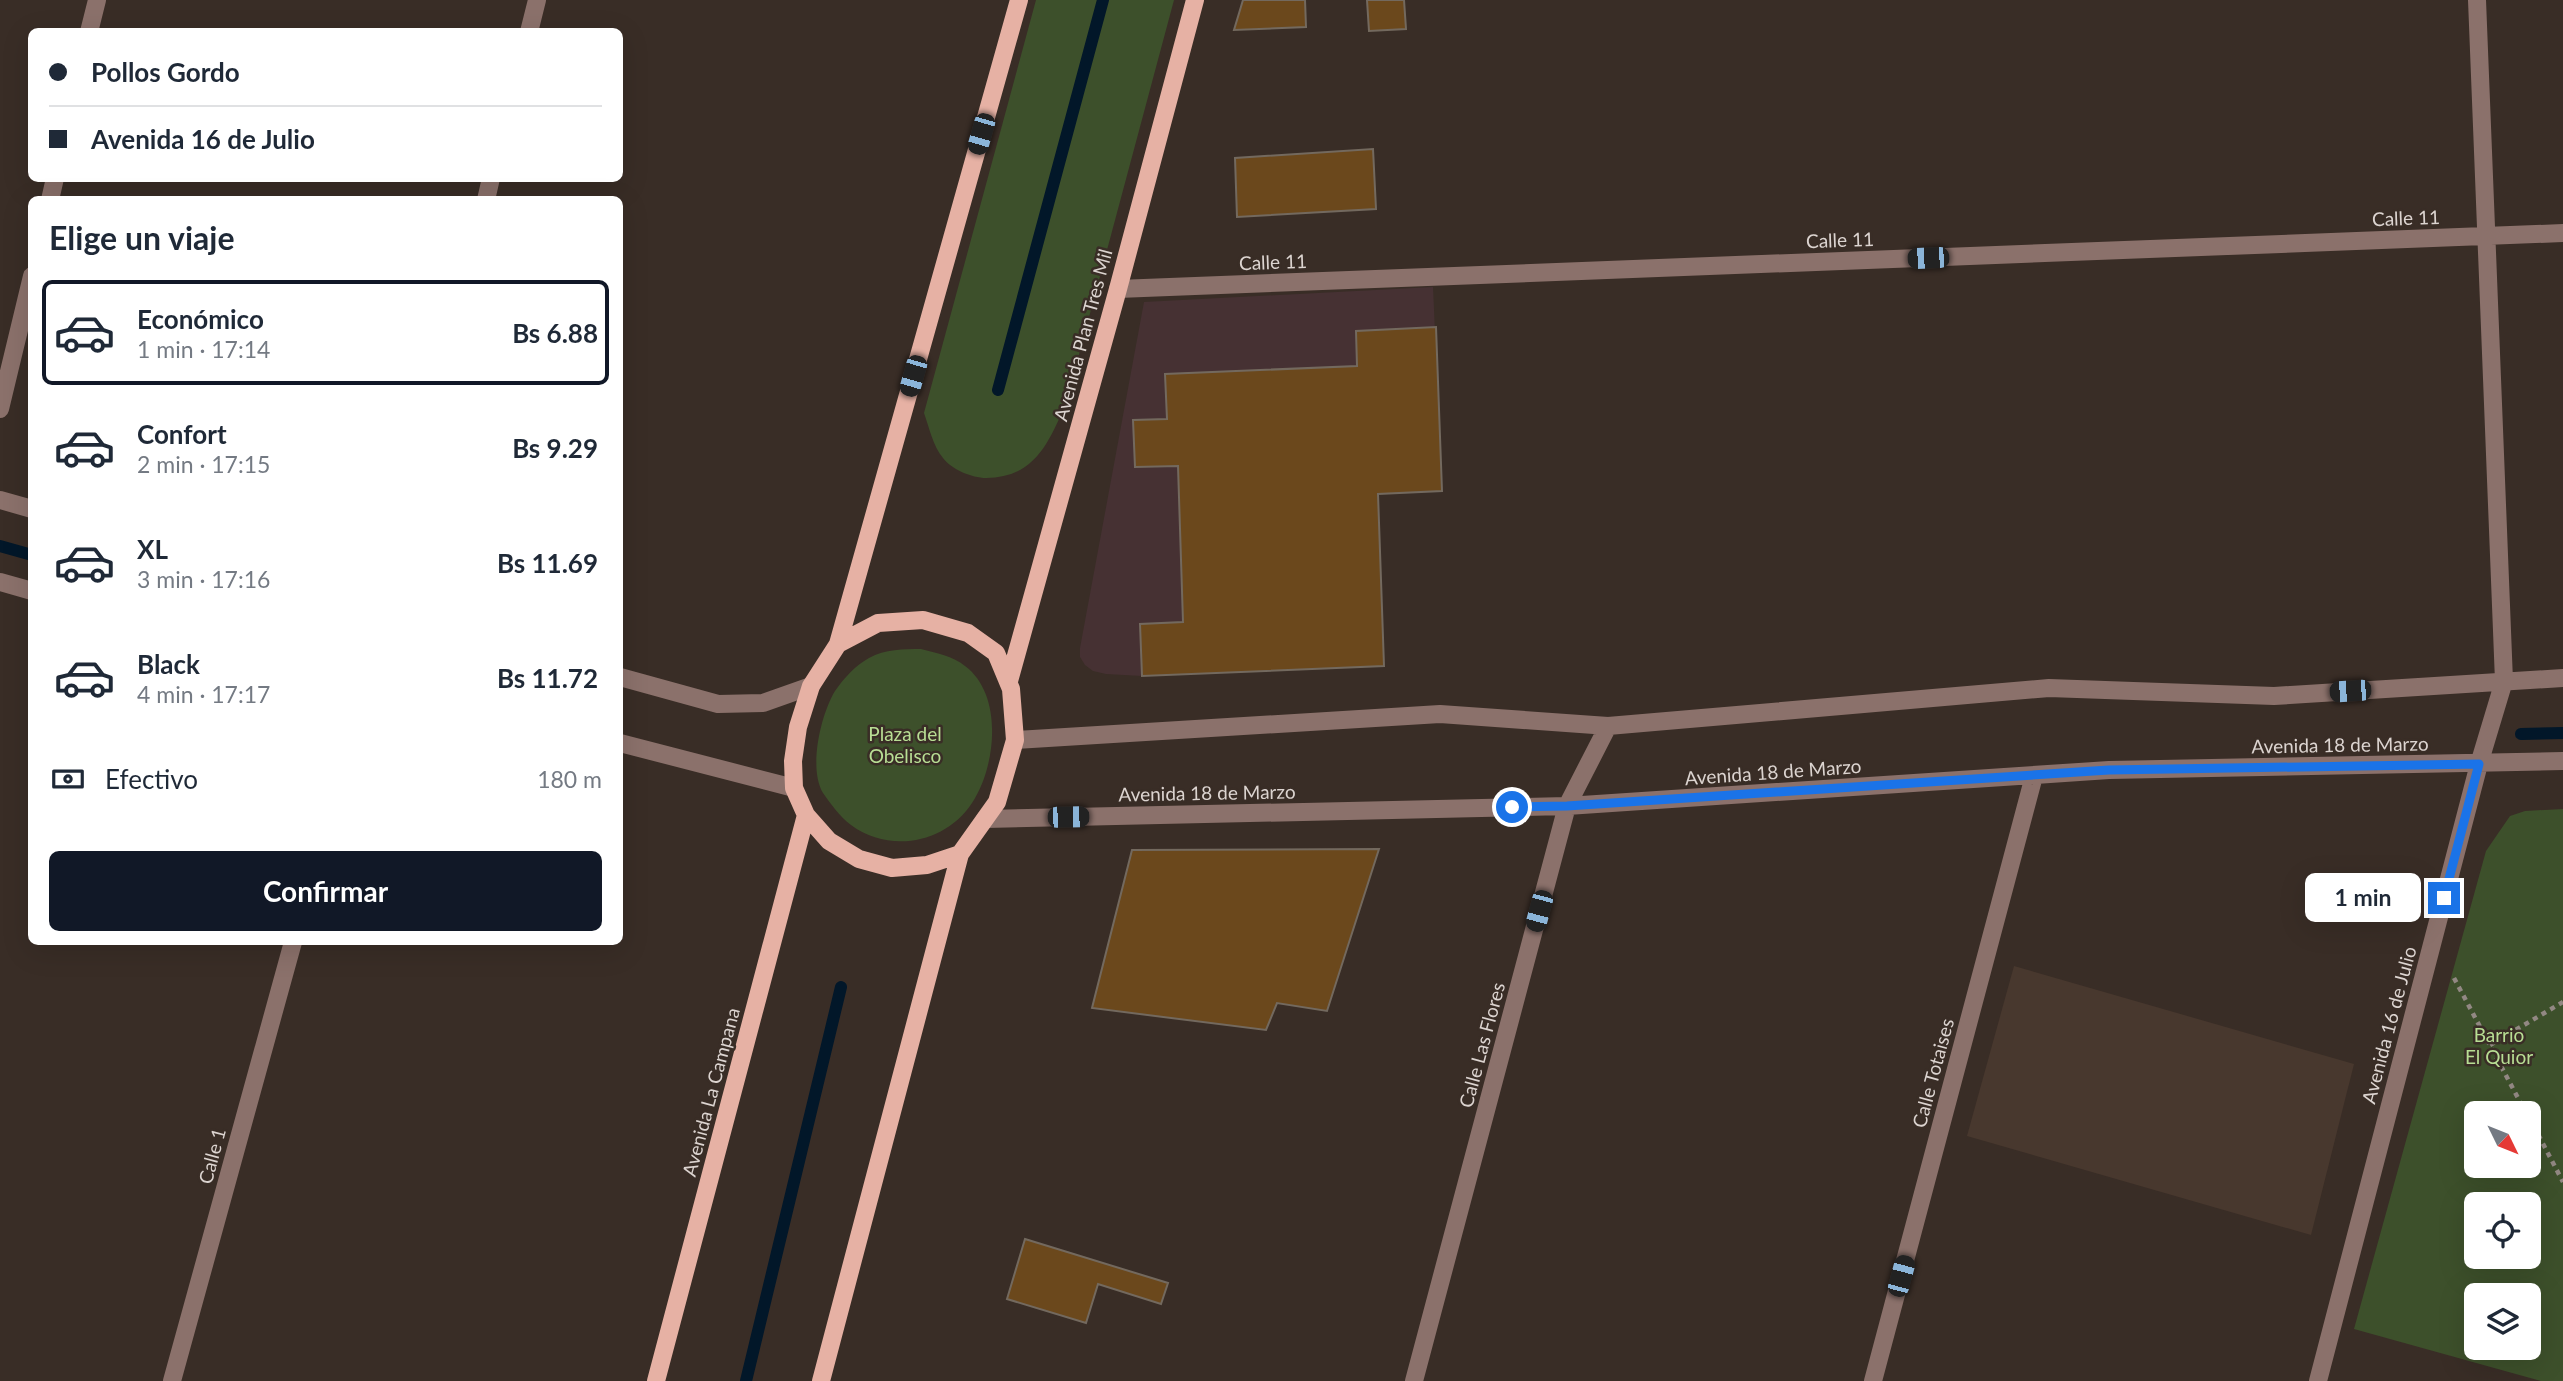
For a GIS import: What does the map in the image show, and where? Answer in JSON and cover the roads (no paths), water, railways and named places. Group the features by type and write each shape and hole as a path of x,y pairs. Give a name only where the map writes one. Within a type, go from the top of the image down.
{"main road":[{"path":"960,854 927,865 892,868 859,859 829,841 806,815 794,788 793,761 798,727 811,686 838,644 1019,0"},
{"name":"Avenida Plan Tres Mil","path":"1009,681 1195,0"},
{"path":"821,1381 960,854 997,802 1014,740 1009,681 996,653 968,633 923,620 878,623 838,644"},
{"name":"Avenida La Campana","path":"656,1381 806,815"}],"street":[{"path":"90,28 97,0"},
{"path":"530,28 537,0"},
{"name":"Avenida 16 de Julio","path":"2318,1381 2479,764 2504,681 2477,0"},
{"name":"Calle 11","path":"1118,289 2563,233"},
{"path":"0,409 28,293"},
{"path":"0,499 28,508"},
{"path":"0,583 28,590"},
{"path":"623,678 718,704 763,703 811,686"},
{"path":"1014,740 1440,714 1608,726 2049,688 2274,696 2563,678"},
{"name":"Calle Las Flores","path":"1414,1381 1567,806 1608,726"},
{"path":"623,744 794,788"},
{"name":"Avenida 18 de Marzo","path":"985,819 1567,806 2109,770 2563,761"},
{"name":"Calle Totaises","path":"1873,1381 2034,776"},
{"name":"Calle 1","path":"172,1381 291,945"}],"waterway":[{"path":"998,390 1103,0"},
{"path":"0,546 28,554"},
{"path":"2521,734 2563,733"},
{"path":"746,1381 841,987"}],"park label":[{"name":"Plaza del Obelisco","path":"905,745"},
{"name":"Barrio El Quior","path":"2499,1046"}]}
